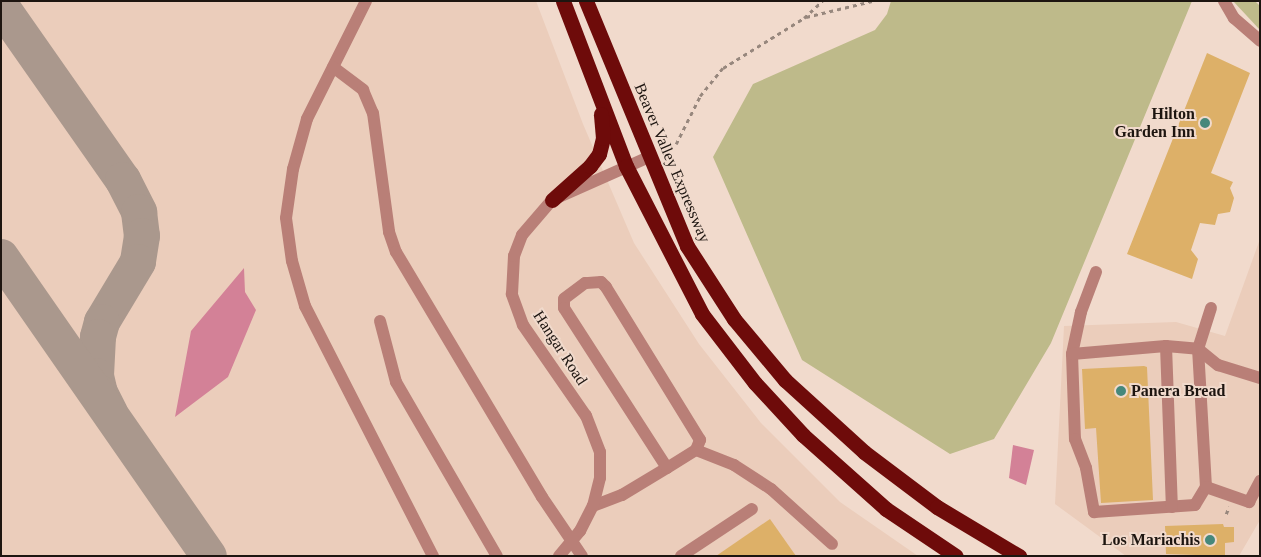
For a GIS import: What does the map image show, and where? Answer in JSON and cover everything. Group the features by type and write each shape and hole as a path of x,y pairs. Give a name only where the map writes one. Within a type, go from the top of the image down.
{"highway":[{"path":"564,1 626,166 702,314 754,383 803,435 869,495 956,556"},
{"name":"Beaver Valley Expressway","path":"586,1 687,246 734,318 785,380 902,482 960,523 1019,556"},
{"path":"552,200 590,166 599,154 603,138 599,97"}],"street":[{"path":"366,1 307,119 293,169 286,218 292,261 306,306 327,352 433,556"},
{"path":"1224,1 1228,12 1260,41"},
{"path":"333,67 363,90 373,113 388,232 396,252 537,489 582,556"},
{"name":"Hangar Road","path":"559,556 572,541 593,506 601,464 593,428 523,325 512,294 511,273 518,244 537,216 552,200 649,156"},
{"path":"1096,272 1080,312 1072,354 1075,439 1086,468 1094,512 1194,505 1206,487 1198,349 1211,308"},
{"path":"593,506 622,495 667,468 696,450 700,440 606,287 600,282 585,283 564,299 564,308 667,468"},
{"path":"380,321 396,382 497,556"},
{"path":"1072,354 1166,346 1198,349 1218,365 1260,378"},
{"path":"1166,346 1172,507"},
{"path":"696,450 734,465 771,489 832,544"},
{"path":"1206,487 1249,502 1260,481"},
{"path":"682,556 752,509"}],"path":[{"path":"649,156 676,144 700,96 723,68 804,18 822,1"},
{"path":"804,18 872,1"}],"shaded area":[{"path":"1,1 536,1 583,124 634,243 699,344 761,423 840,502 918,556 1,556"},
{"path":"891,1 1192,1 1051,343 994,439 950,454 802,360 713,157 753,84 875,30 887,14"},
{"path":"1233,1 1255,1 1260,6 1260,30"},
{"path":"1260,239 1260,520 1239,556 1126,556 1055,504 1064,326 1176,322 1225,336"},
{"path":"244,268 245,292 256,310 228,377 175,417 191,331"},
{"path":"1013,445 1034,450 1026,485 1009,478"}],"building":[{"name":"Hilton Garden Inn","path":"1207,53 1250,73 1211,173 1233,182 1230,188 1234,198 1230,212 1218,214 1215,225 1200,223 1191,250 1198,259 1192,279 1127,254"},
{"path":"1147,367 1153,500 1101,503 1096,428 1085,429 1082,369"},
{"path":"770,519 796,556 716,556"},
{"path":"1223,524 1224,527 1234,527 1234,542 1225,543 1225,556 1166,554 1165,526"}],"taxiway":[{"path":"1,6 123,180 139,212 142,236 138,262 102,322 98,337 96,376 100,393 110,413"},
{"path":"1,257 209,556"}],"place":[{"name":"Hilton Garden Inn","path":"1205,123"},
{"name":"Panera Bread","path":"1121,391"},
{"name":"Los Mariachis","path":"1210,540"}]}
